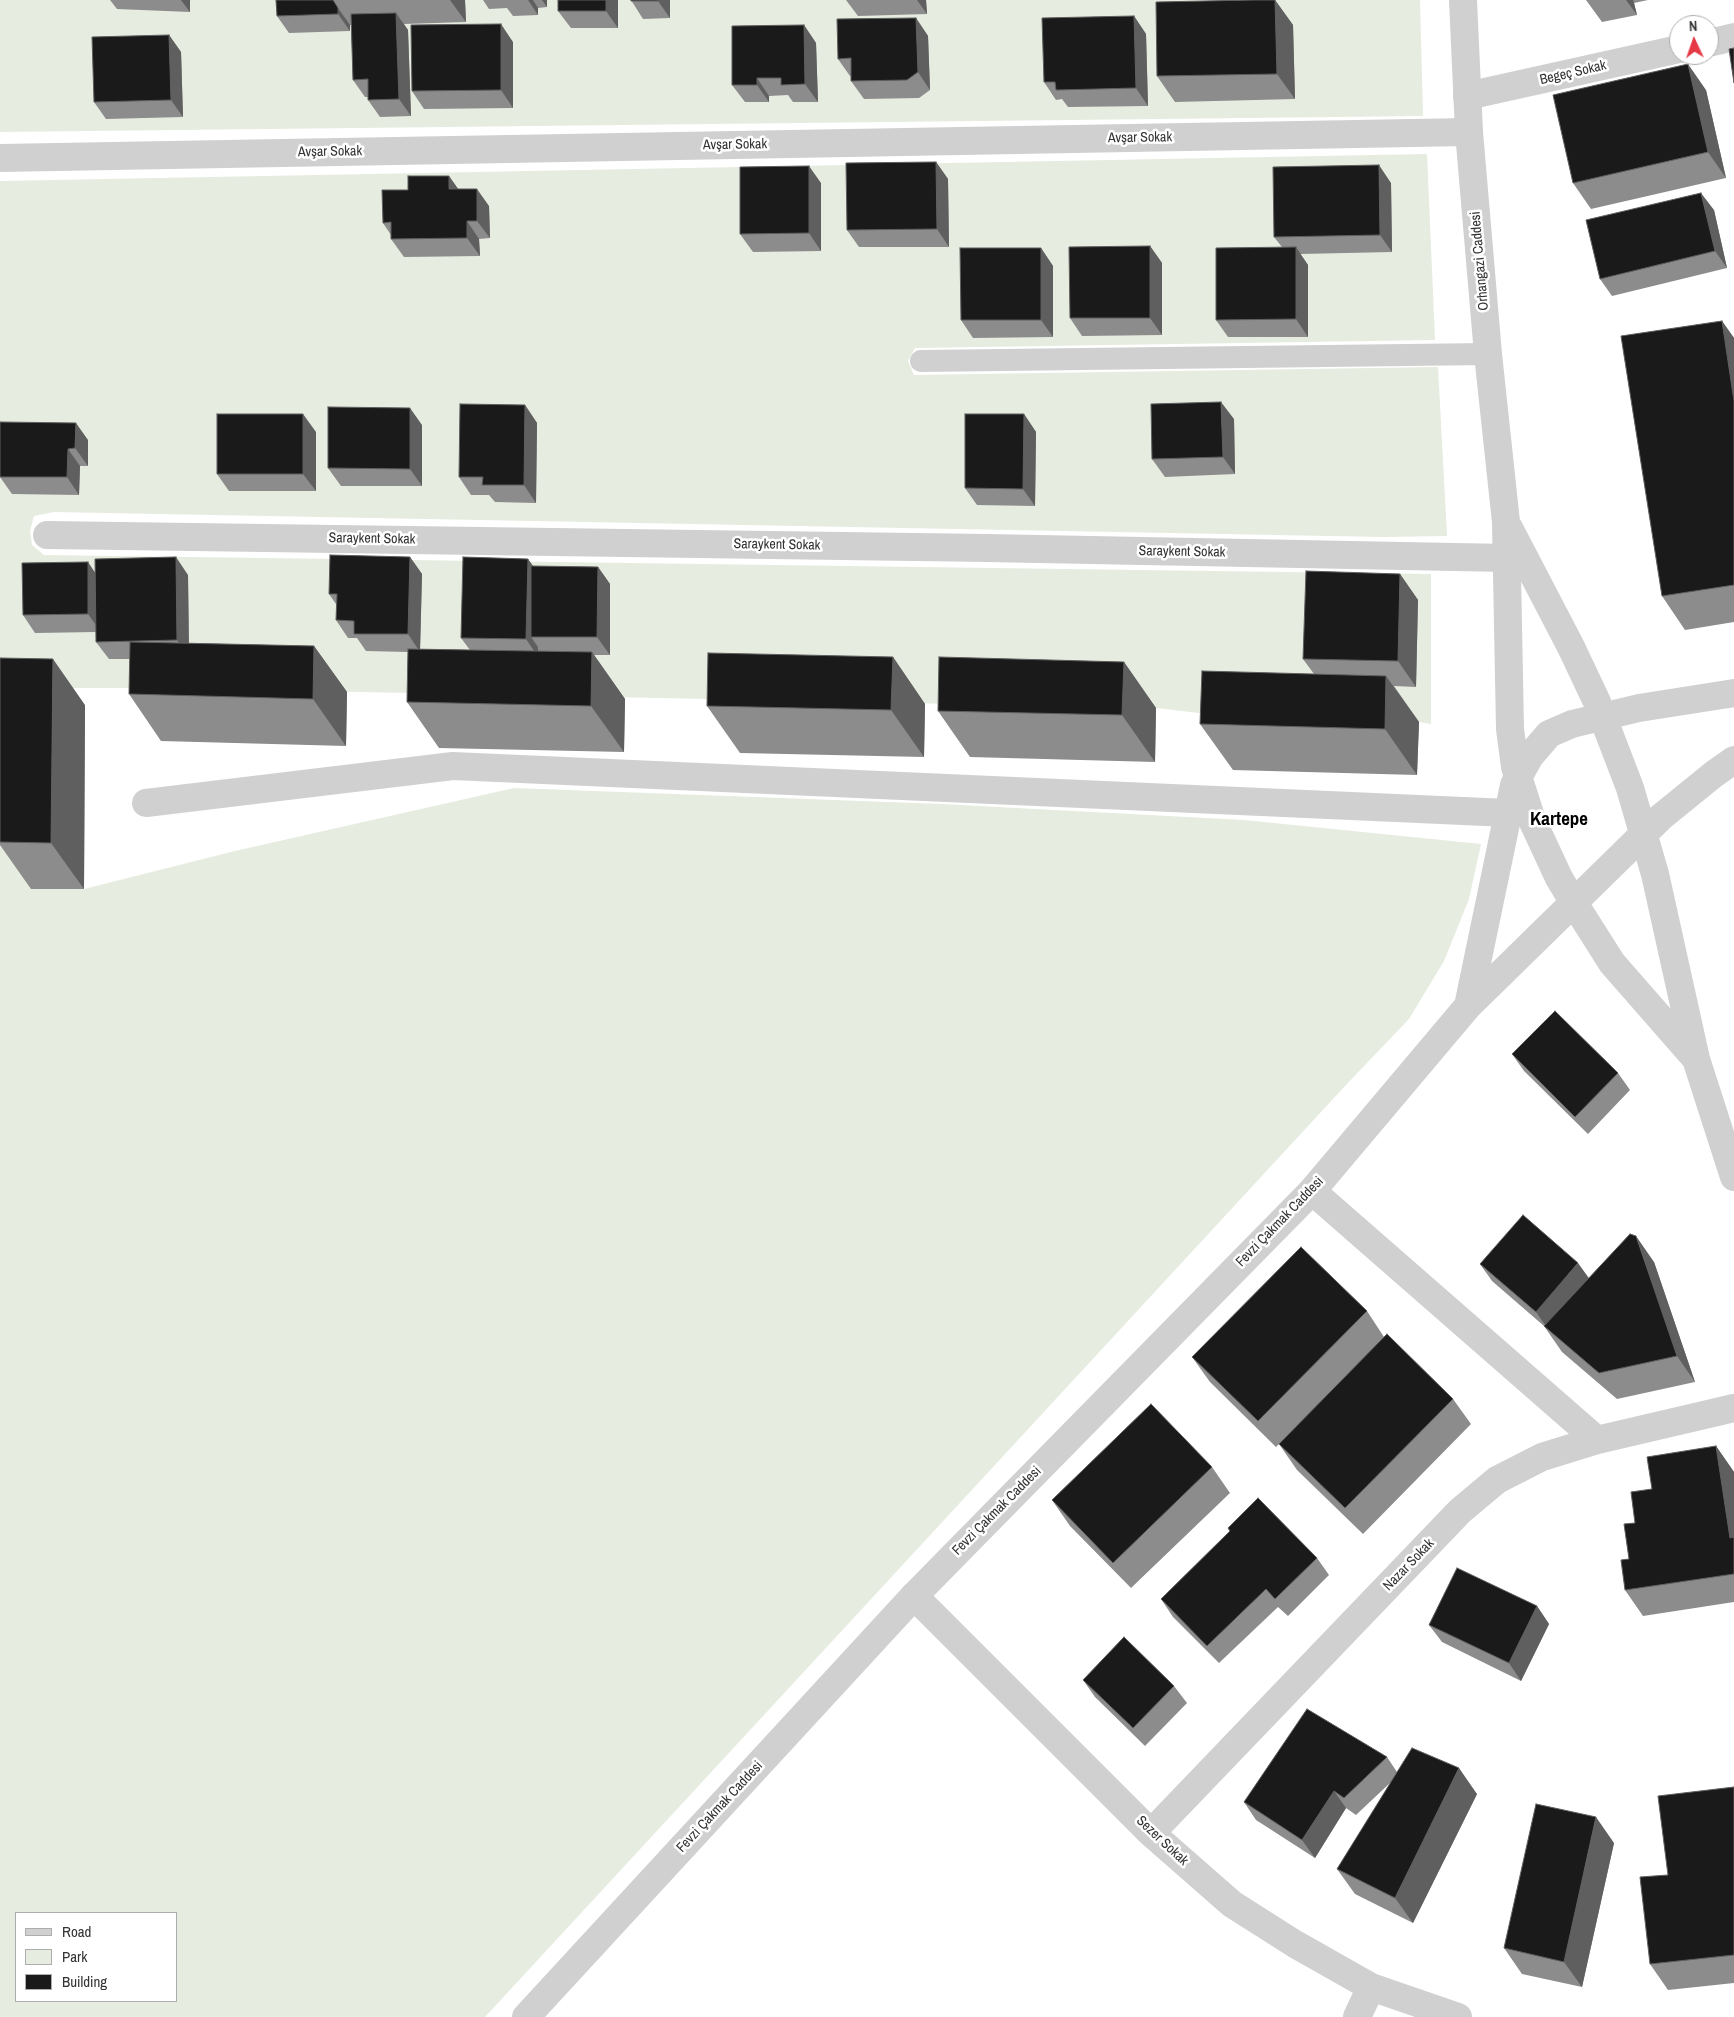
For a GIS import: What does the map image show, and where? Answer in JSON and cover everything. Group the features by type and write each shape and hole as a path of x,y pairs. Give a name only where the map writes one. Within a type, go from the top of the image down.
{"street":[{"name":"Orhangazi Caddesi","path":"1463,0 1469,132 1488,354 1506,522 1510,729 1515,767 1532,820 1559,878 1574,903 1612,963 1696,1059"},
{"path":"1719,41 1734,37"},
{"name":"Begeç Sokak","path":"1467,96 1669,51"},
{"name":"Avşar Sokak","path":"0,158 1469,132"},
{"path":"1506,522 1571,647 1602,716 1630,788 1655,874 1696,1059 1734,1177"},
{"name":"Saraykent Sokak","path":"47,535 987,548 1507,558"},
{"path":"1468,1006 1514,785 1530,756 1549,734 1572,724 1602,716 1734,693"},
{"name":"Fevzi Çakmak Caddesi","path":"526,2017 914,1596 1312,1191 1468,1006 1643,835 1676,805 1734,760"},
{"path":"146,803 453,766 1508,813"},
{"path":"1312,1191 1597,1440"},
{"name":"Nazar Sokak","path":"1152,1833 1460,1511 1497,1480 1542,1458 1597,1440 1734,1408"},
{"name":"Sezer Sokak","path":"914,1596 1152,1833 1232,1904 1295,1944 1371,1987 1458,2017"},
{"path":"1357,2017 1371,1987"}],"lane":[{"path":"921,361 1488,354"}],"green space":[{"path":"0,0 1420,0 1423,116 0,132"},
{"path":"1427,154 1435,340 915,348 908,361 914,375 1438,367 1447,536 1383,537 54,512 34,516 30,531 32,545 44,555 1431,574 1431,724 1419,722 1234,717 1156,708 163,688 32,688 31,889 84,889 235,851 514,788 941,804 1244,820 1481,844 1469,899 1444,961 1409,1019 485,2017 0,2017 0,181"}],"building":[{"path":"276,0 333,0 338,8 338,14 277,16"},
{"path":"558,0 606,0 606,11 558,11"},
{"path":"658,0 658,1 631,1"},
{"path":"1275,0 1277,74 1157,76 1156,2"},
{"path":"396,13 399,99 368,100 368,79 353,80 351,14"},
{"path":"1134,16 1136,88 1056,90 1055,82 1044,82 1042,18"},
{"path":"916,18 918,72 907,80 851,81 851,58 838,59 837,19"},
{"path":"501,24 501,90 412,91 411,25"},
{"path":"804,25 805,84 781,85 781,78 757,78 757,85 732,85 732,26"},
{"path":"169,35 171,100 94,102 92,37"},
{"path":"1734,48 1734,83 1729,49"},
{"path":"1688,65 1708,152 1573,183 1553,95"},
{"path":"936,162 937,229 847,230 846,163"},
{"path":"1379,165 1380,235 1274,237 1273,167"},
{"path":"809,166 809,233 740,234 740,167"},
{"path":"408,176 449,176 449,189 477,189 477,221 467,221 467,238 391,239 391,222 383,223 382,190 408,190"},
{"path":"1701,193 1715,251 1600,279 1586,220"},
{"path":"1150,246 1150,318 1070,318 1069,247"},
{"path":"1296,247 1296,319 1216,320 1216,248"},
{"path":"960,248 1041,248 1041,320 961,320"},
{"path":"1722,321 1734,401 1734,585 1662,596 1621,336"},
{"path":"1221,402 1223,457 1152,459 1151,404"},
{"path":"460,404 525,405 524,485 482,485 483,477 459,477"},
{"path":"328,407 410,408 410,469 328,468"},
{"path":"217,414 303,414 303,474 217,474"},
{"path":"965,414 1024,414 1023,489 965,488"},
{"path":"0,422 76,423 75,448 68,449 67,477 0,477"},
{"path":"330,555 410,557 408,634 354,634 354,621 336,620 337,594 329,594"},
{"path":"176,557 177,640 96,642 95,559"},
{"path":"463,557 528,559 526,639 461,638"},
{"path":"88,562 88,614 23,615 22,563"},
{"path":"531,566 598,567 597,637 531,637"},
{"path":"1306,571 1400,574 1398,661 1303,659"},
{"path":"130,642 314,646 313,699 129,694"},
{"path":"408,649 592,652 591,706 407,702"},
{"path":"708,653 893,657 891,710 707,706"},
{"path":"939,657 1124,662 1122,715 938,711"},
{"path":"0,658 53,659 51,843 0,842"},
{"path":"1202,671 1386,676 1385,729 1200,724"},
{"path":"1555,1011 1618,1073 1575,1117 1512,1054"},
{"path":"1523,1215 1578,1263 1536,1312 1480,1264"},
{"path":"1630,1234 1636,1236 1677,1356 1599,1373 1544,1326"},
{"path":"1301,1247 1367,1311 1258,1421 1192,1357"},
{"path":"1387,1334 1453,1399 1345,1508 1279,1444"},
{"path":"1151,1404 1212,1467 1113,1563 1052,1500"},
{"path":"1716,1446 1730,1538 1734,1537 1734,1574 1625,1590 1621,1560 1629,1559 1624,1524 1635,1523 1631,1492 1652,1489 1647,1457"},
{"path":"1258,1498 1317,1558 1275,1599 1266,1589 1207,1646 1161,1599 1230,1531 1228,1528"},
{"path":"1457,1568 1537,1606 1509,1663 1429,1625"},
{"path":"1124,1637 1174,1686 1133,1728 1083,1680"},
{"path":"1307,1709 1387,1757 1344,1798 1334,1791 1302,1840 1244,1802"},
{"path":"1412,1748 1459,1768 1395,1898 1337,1869"},
{"path":"1734,1787 1734,1955 1650,1964 1640,1877 1668,1875 1658,1796"},
{"path":"1536,1804 1596,1817 1564,1962 1504,1948"}],"district":[{"name":"Kartepe","path":"1559,820"}]}
